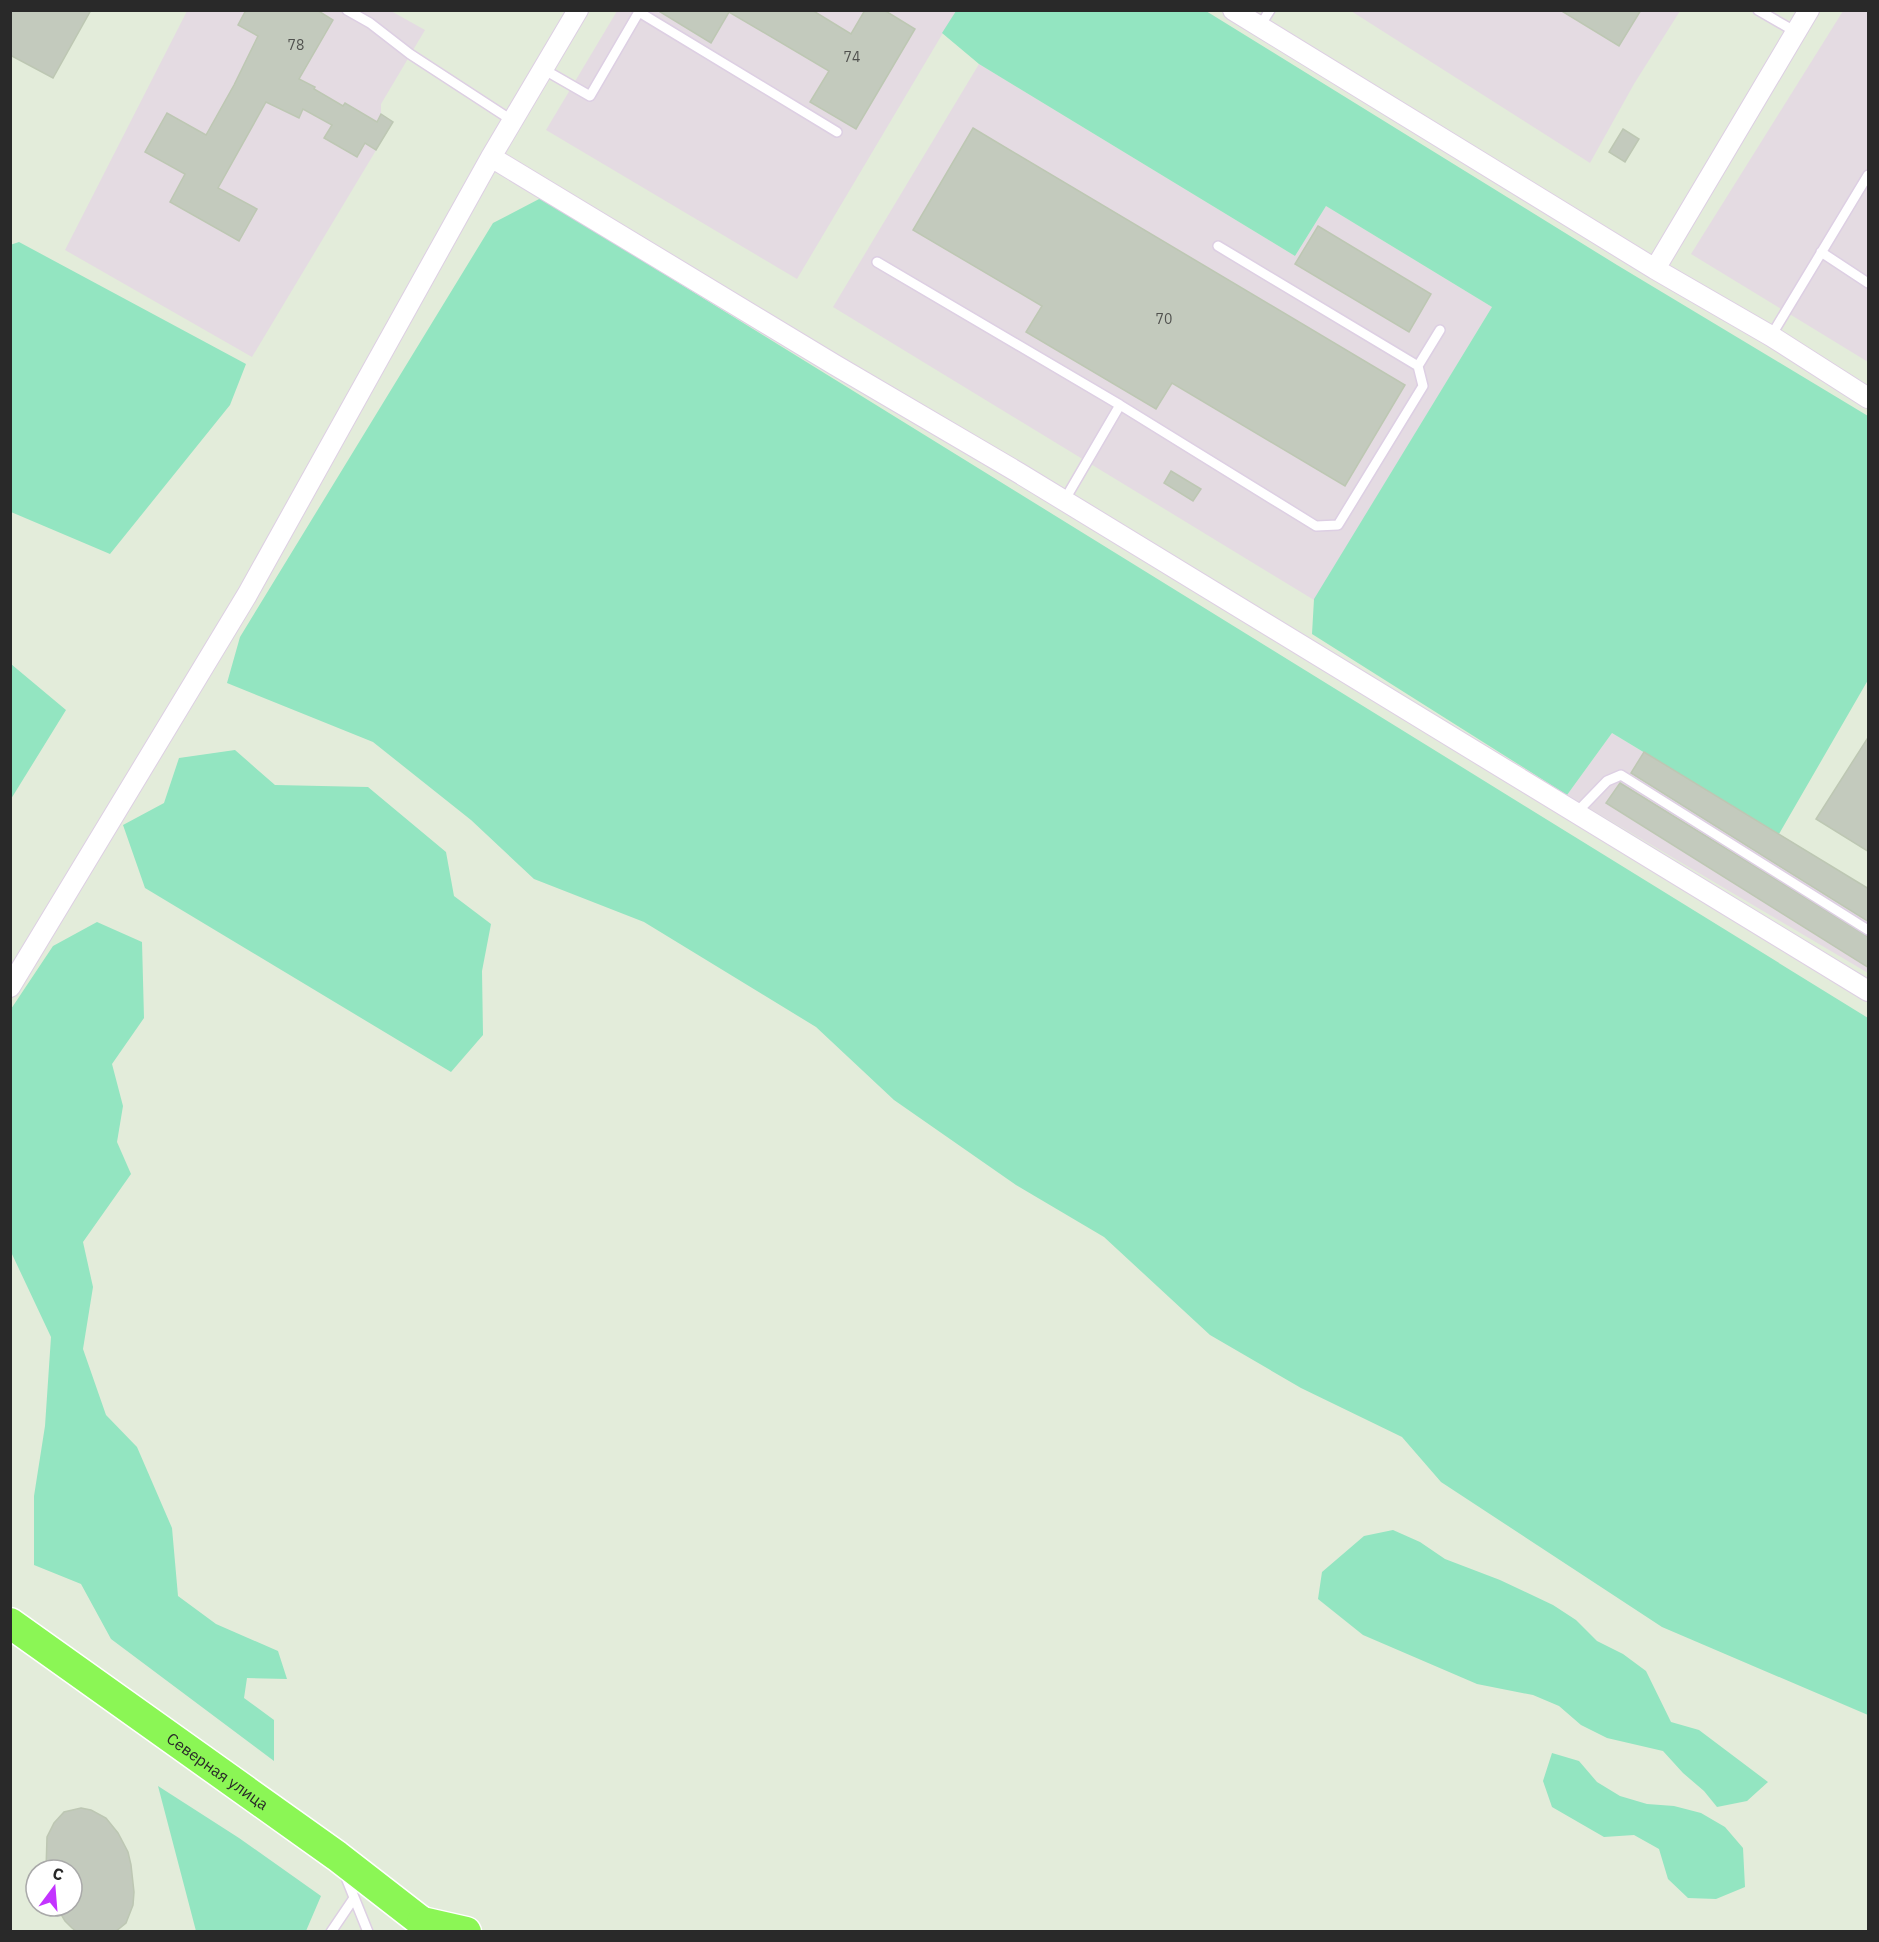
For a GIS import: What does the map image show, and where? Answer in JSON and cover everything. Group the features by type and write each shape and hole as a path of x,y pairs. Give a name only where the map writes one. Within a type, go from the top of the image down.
{"main road":[{"name":"Северная улица","path":"10,1623 337,1856 425,1927"},
{"path":"425,1927 466,1932"}],"street":[{"path":"10,987 247,595 491,156 578,10"},
{"path":"1233,10 1264,19 1655,269 1771,336 1869,398"},
{"path":"1655,269 1809,10"},
{"path":"491,156 835,365 1019,473 1869,990"}],"lane":[{"path":"347,10 370,23 410,54 513,120"},
{"path":"1758,10 1796,32"},
{"path":"543,69 590,96 640,11 837,132"},
{"path":"1771,336 1869,175"},
{"path":"877,262 1120,405 1316,526 1338,525 1423,386 1418,366 1218,246"},
{"path":"1821,252 1869,283"},
{"path":"1418,366 1440,330"},
{"path":"1065,501 1120,405"},
{"path":"1577,812 1607,781 1621,775 1869,930"},
{"path":"337,1856 368,1932"},
{"path":"331,1932 354,1898"}],"shaded area":[{"path":"187,11 391,11 425,30 381,104 381,114 393,122 252,357 65,250"},
{"path":"617,11 956,11 797,279 546,130"},
{"path":"1351,11 1680,11 1634,84 1590,163"},
{"path":"1843,11 1868,11 1868,362 1691,254"},
{"path":"979,64 1295,256 1326,206 1492,307 1314,600 833,307"},
{"path":"1612,733 1868,889 1868,973 1567,795"}],"green space":[{"path":"956,11 1206,11 1617,265 1868,416 1868,680 1779,834 1612,733 1567,795 1312,634 1314,599 1492,307 1326,206 1295,256 979,64 942,33"},
{"path":"541,198 1868,1018 1868,1715 1662,1627 1441,1482 1402,1437 1301,1388 1210,1335 1104,1237 1016,1185 894,1100 816,1027 644,922 534,879 471,820 373,742 227,683 240,637 493,223"},
{"path":"19,242 246,364 230,405 110,554 11,512 10,245"},
{"path":"11,664 66,710 11,799"},
{"path":"235,750 275,785 368,787 446,852 454,896 491,924 482,971 483,1035 451,1072 145,888 123,825 164,803 179,758"},
{"path":"97,922 142,942 144,1018 112,1064 123,1106 117,1142 131,1174 83,1242 93,1287 83,1349 106,1415 137,1447 172,1528 178,1596 216,1624 278,1651 287,1679 247,1678 244,1698 274,1720 274,1761 111,1639 81,1584 34,1565 34,1496 45,1426 51,1337 11,1252 11,1009 53,946"},
{"path":"1393,1530 1420,1542 1445,1559 1500,1580 1553,1605 1576,1620 1597,1641 1623,1654 1646,1671 1671,1722 1699,1730 1768,1782 1747,1801 1717,1807 1663,1751 1607,1738 1581,1725 1559,1706 1533,1695 1477,1684 1363,1635 1318,1599 1322,1572 1364,1536"},
{"path":"1552,1753 1579,1761 1597,1782 1620,1796 1647,1804 1674,1806 1701,1813 1725,1827 1743,1848 1745,1887 1716,1899 1688,1898 1668,1879 1659,1849 1634,1835 1604,1837 1552,1807 1543,1781"},
{"path":"158,1786 239,1838 321,1896 306,1931 196,1931"}],"building":[{"path":"10,10 91,10 53,78 10,55"},
{"path":"246,10 317,10 333,20 299,79 343,106 345,103 377,122 381,114 393,122 376,150 365,143 357,157 324,138 332,125 303,109 299,118 266,102 218,188 257,209 239,241 170,202 185,174 145,152 167,113 206,135 258,36 238,25"},
{"path":"657,10 812,10 851,34 865,10 884,10 915,29 856,129 810,102 829,71 729,12 711,43"},
{"path":"1560,10 1641,10 1619,46"},
{"path":"973,128 1405,385 1345,486 1172,383 1156,409 1026,332 1042,306 913,230"},
{"path":"1623,129 1639,139 1625,162 1609,152"},
{"path":"1318,226 1431,294 1409,332 1295,264"},
{"path":"1171,471 1201,489 1193,501 1164,483"},
{"path":"1869,736 1869,852 1816,819"},
{"path":"1644,752 1869,889 1869,922 1631,773"},
{"path":"1620,783 1869,937 1869,968 1606,803"},
{"path":"81,1808 91,1810 106,1818 118,1833 128,1852 134,1892 133,1905 126,1923 115,1932 77,1932 63,1918 84,1918 84,1858 46,1858 47,1837 54,1823 64,1812"}]}
